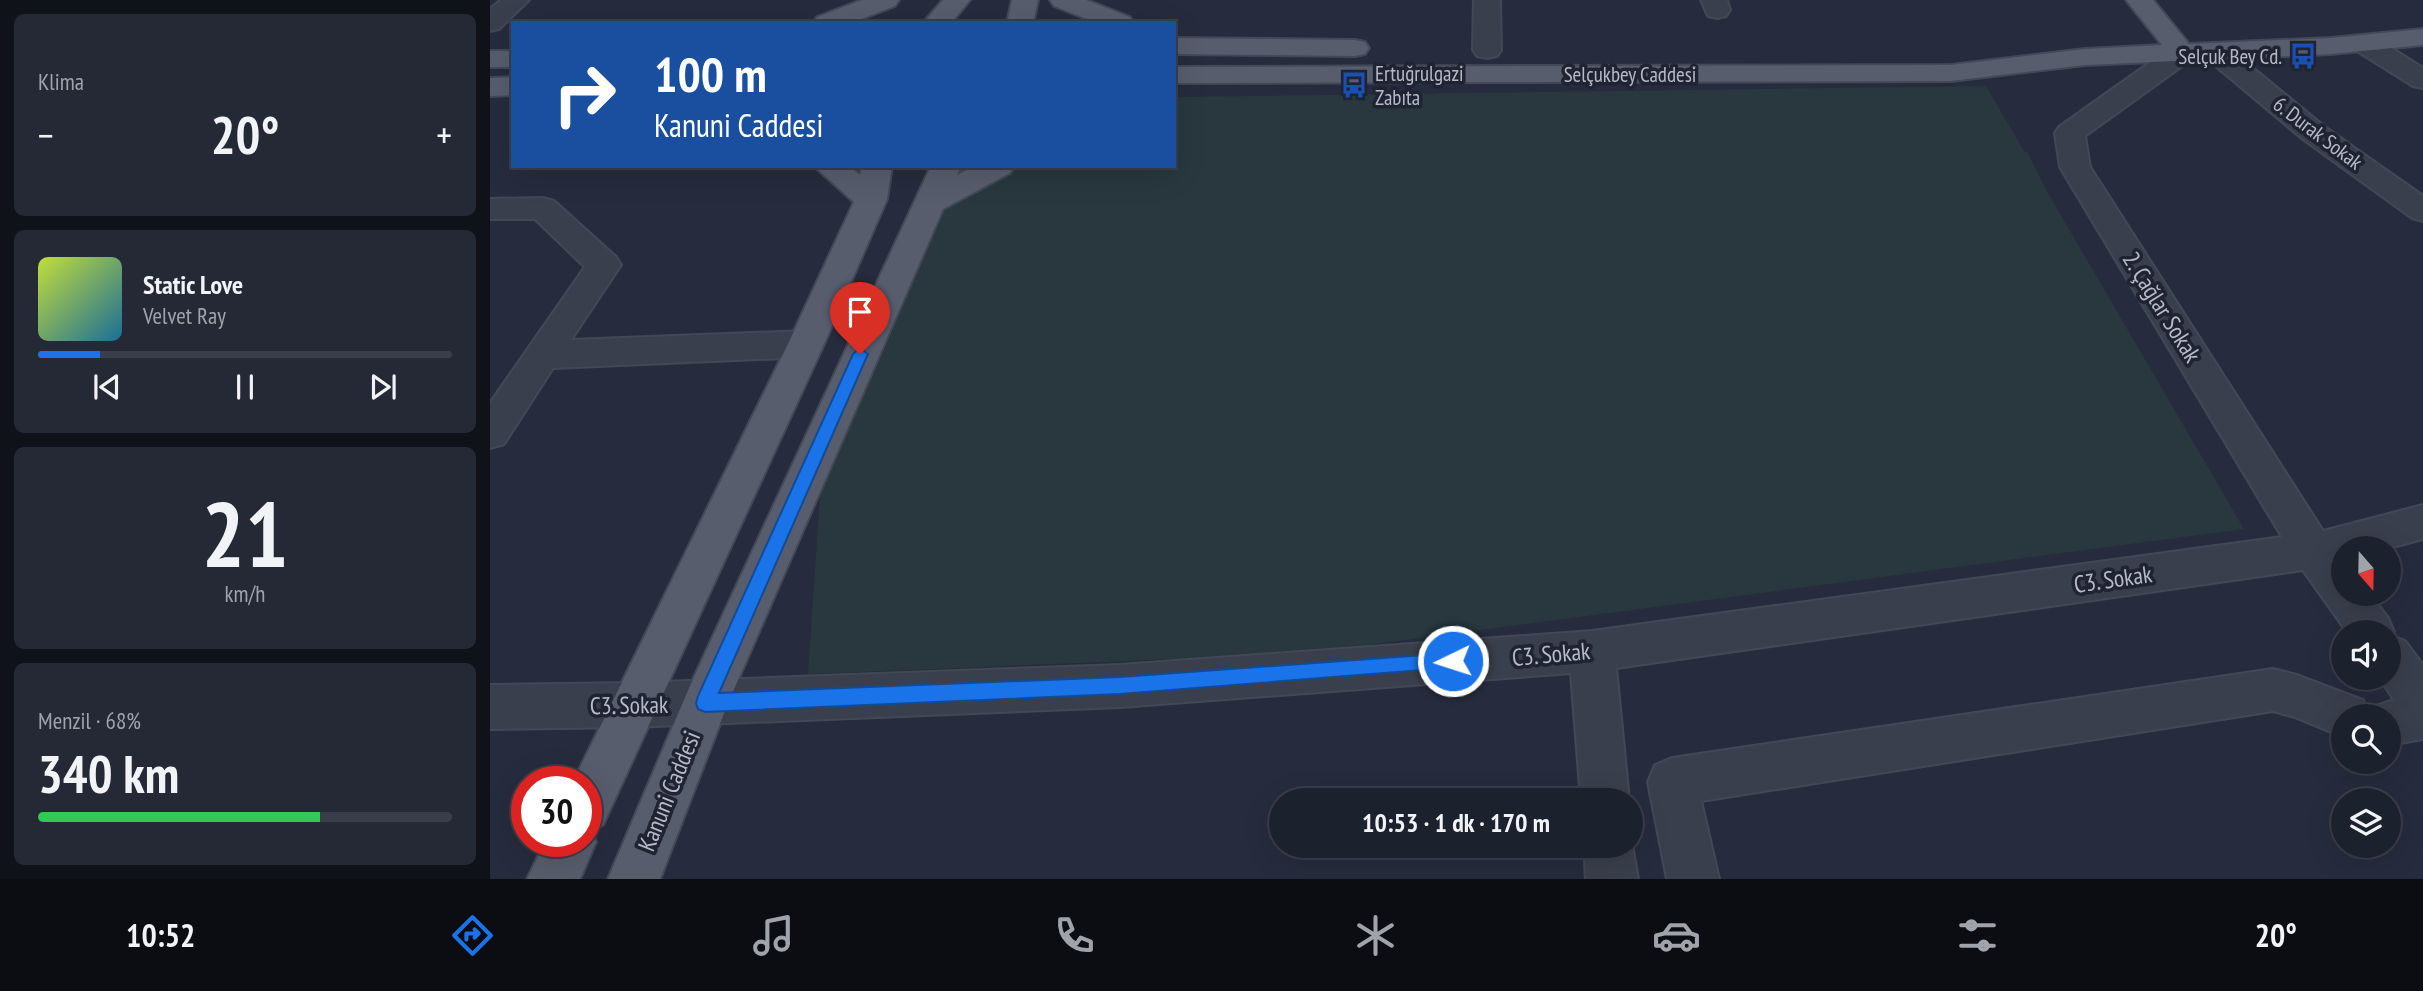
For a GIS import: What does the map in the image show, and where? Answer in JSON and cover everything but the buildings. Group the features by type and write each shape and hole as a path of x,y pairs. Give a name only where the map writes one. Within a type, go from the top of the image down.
{"main road":[{"path":"831,21 886,0"},
{"path":"938,21 957,0"},
{"path":"1020,21 1025,0"},
{"path":"1063,0 1116,21"},
{"path":"2139,0 2199,52"},
{"name":"Selçukbey Caddesi","path":"1176,75 1951,73 2085,57 2364,43 2423,37"},
{"name":"Selçukbey Caddesi","path":"1180,44 1487,50 1613,48"},
{"name":"Selçukbey Caddesi","path":"1955,46 2085,57"},
{"path":"490,60 511,59"},
{"path":"490,86 511,86"},
{"path":"602,773 806,344 874,183 834,168"},
{"name":"Kanuni Caddesi","path":"634,879 705,703 945,168"},
{"path":"927,204 995,168"},
{"path":"553,879 563,857"}],"street":[{"path":"490,23 516,0"},
{"path":"1487,0 1487,50"},
{"path":"2364,43 2423,80"},
{"name":"6. Durak Sokak","path":"2199,52 2423,211"},
{"name":"2. Çağlar Sokak","path":"2199,52 2070,133 2075,167 2313,551 2331,575"},
{"path":"490,209 543,208 604,265 490,432"},
{"path":"542,355 806,344"},
{"name":"C3. Sokak","path":"490,707 705,703 1120,686 1592,651 2313,551 2423,522"},
{"path":"1592,651 1604,788"},
{"path":"2401,672 2423,702"},
{"path":"1693,879 1672,782 2273,690 2331,710"},
{"path":"2401,721 2423,716"},
{"path":"1610,858 1612,879"}],"shaded area":[{"path":"1986,86 2027,152 2045,188 2244,529 1299,654 808,674 821,480 931,214 1017,168 1176,168 1176,97"}],"place":[{"name":"Selçuk Bey Cd.","path":"2303,56"},
{"name":"Ertuğrulgazi Zabıta","path":"1354,85"}],"route":[{"path":"860,354 705,703 1120,686 1453,661"}]}
